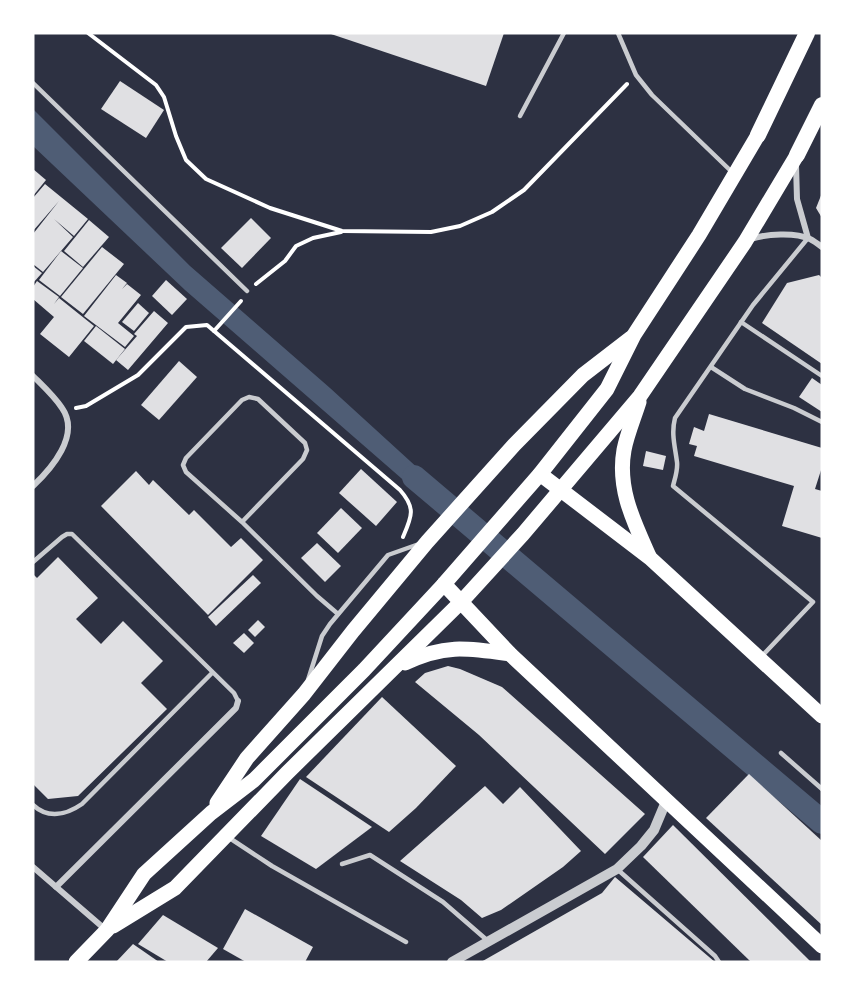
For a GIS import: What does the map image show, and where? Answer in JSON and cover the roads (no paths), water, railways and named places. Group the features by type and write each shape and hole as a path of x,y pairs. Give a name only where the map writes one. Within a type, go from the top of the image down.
{"highway":[{"path":"758,135 807,33"},
{"path":"797,155 822,105"}],"main road":[{"path":"76,962 107,930 144,874 211,813 254,780 364,670 444,584 540,474 607,389 634,336 699,235 758,135"},
{"path":"107,930 175,888 462,601 523,534 640,396 745,242 797,155"},
{"path":"211,813 247,758 304,694 428,540 514,445 583,375 634,336"},
{"path":"640,396 624,449 622,470 625,496 650,558"},
{"path":"540,474 650,558 822,716"},
{"path":"444,584 510,654 822,946"},
{"path":"394,668 439,650 481,650 510,654"}],"street":[{"path":"797,155 797,199 808,238"},
{"path":"745,242 771,235 808,238 822,247"},
{"path":"33,376 63,410 67,423 66,443 52,467 33,486"},
{"path":"56,886 236,708 238,701"},
{"path":"452,962 617,869 654,830 667,799"},
{"path":"33,867 107,930"}],"lane":[{"path":"520,116 564,33"},
{"path":"618,33 636,75 652,95 735,175"},
{"path":"33,83 247,291"},
{"path":"760,658 813,602 673,486 677,464 673,443 675,418 753,304 808,238"},
{"path":"741,322 822,376"},
{"path":"711,367 745,389 794,408 822,422"},
{"path":"242,522 303,459 307,450 305,443 258,399 249,397 242,400 226,416 186,458 183,465 186,472 338,614"},
{"path":"33,562 62,537 72,534 234,693 238,701"},
{"path":"304,694 322,636 338,614 388,555 428,540"},
{"path":"33,805 48,813 60,814 72,811 82,804 212,673"},
{"path":"781,753 822,789"},
{"path":"226,836 272,866 406,942"},
{"path":"342,864 370,855 443,902 488,941"},
{"path":"617,869 719,962"}],"water":[{"path":"33,109 190,266 330,388 444,492 432,505 185,290 33,146"}],"waterway":[{"path":"414,477 822,822"}]}
